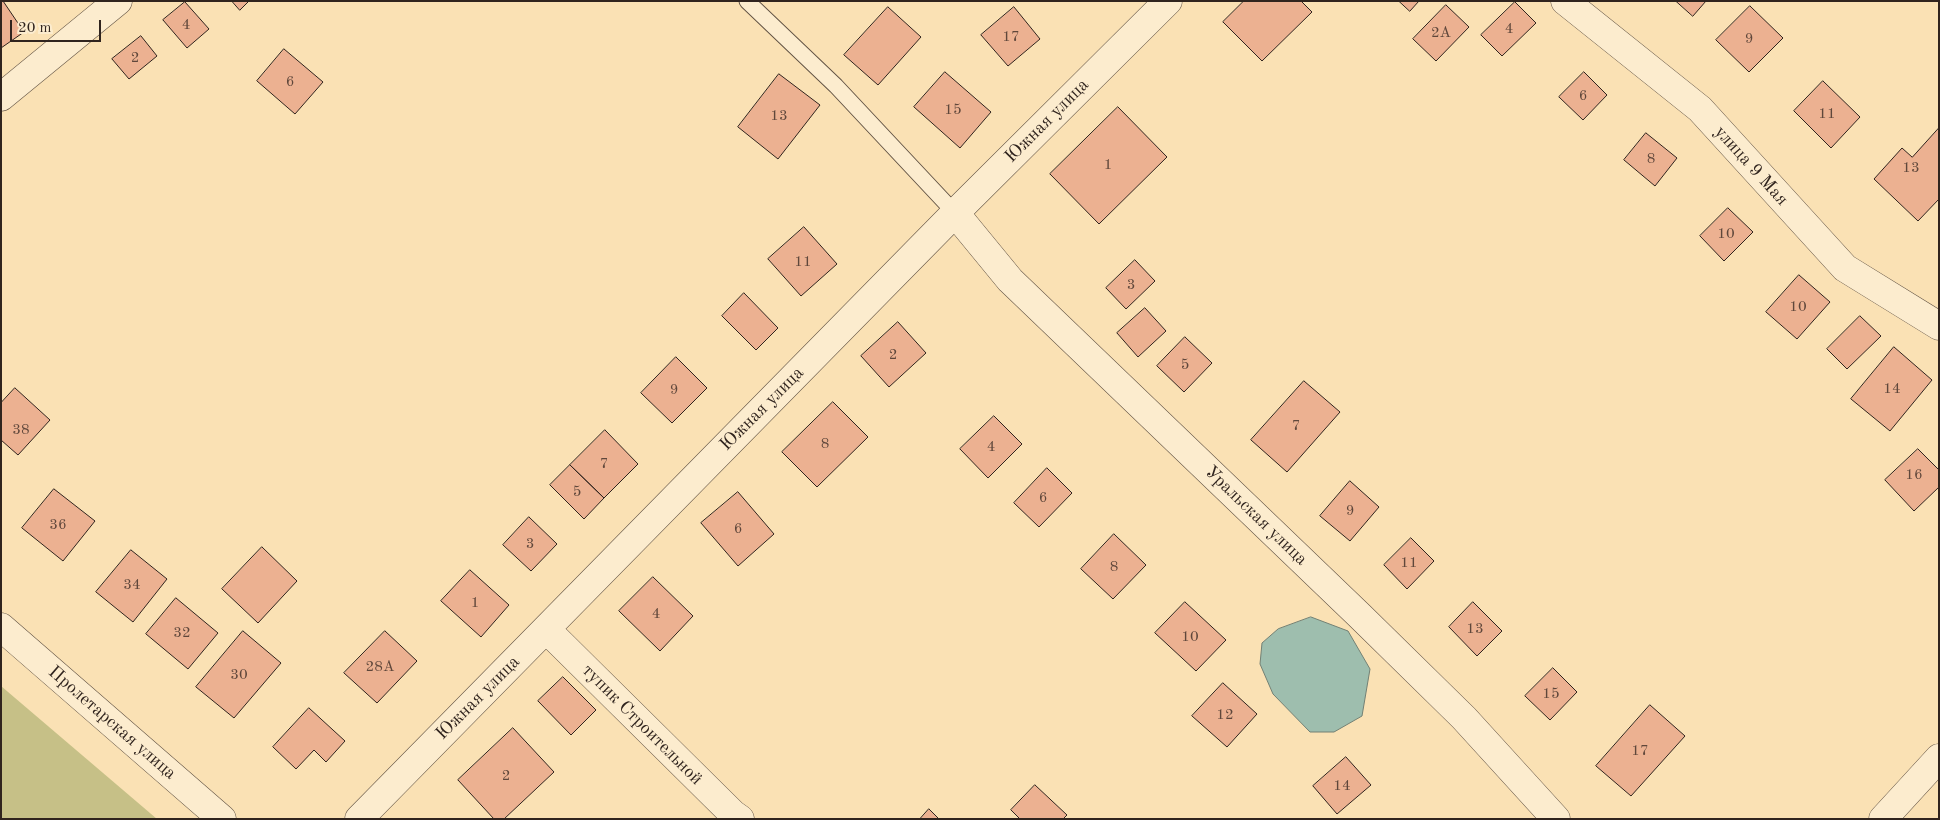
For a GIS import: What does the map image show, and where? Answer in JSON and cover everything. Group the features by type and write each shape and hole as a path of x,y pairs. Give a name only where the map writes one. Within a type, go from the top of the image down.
{"street":[{"path":"1,97 118,1"},
{"name":"Южная улица","path":"359,819 955,214 1168,1"},
{"name":"улица 9 Мая","path":"1565,1 1700,109 1845,268 1939,326"},
{"name":"Уральская улица","path":"955,214 1010,280 1450,704 1556,819"},
{"name":"Пролетарская улица","path":"1,627 211,814"},
{"name":"тупик Строительной","path":"546,629 732,814 740,819"},
{"path":"1883,819 1939,758"}],"lane":[{"path":"747,1 836,86 955,214"}],"shaded area":[{"path":"1311,617 1348,631 1370,669 1362,716 1334,732 1310,732 1273,694 1260,664 1262,643 1278,629"},
{"path":"1,686 157,819 1,819"}],"building":[{"path":"1,1 3,1 24,32 1,48"},
{"path":"232,1 249,1 240,10"},
{"path":"1244,1 1301,1 1312,12 1262,61 1223,22"},
{"path":"1399,1 1419,1 1410,11"},
{"path":"1676,1 1706,1 1693,16"},
{"path":"185,2 209,29 187,48 163,20"},
{"path":"1515,2 1536,23 1502,56 1481,35"},
{"path":"1446,5 1469,27 1436,61 1413,39"},
{"path":"1750,6 1783,38 1749,72 1716,40"},
{"path":"888,7 921,37 878,85 844,55"},
{"path":"1014,7 1040,39 1008,66 981,35"},
{"path":"141,36 157,56 129,79 112,59"},
{"path":"284,49 323,82 295,114 257,81"},
{"path":"945,72 991,112 960,148 914,107"},
{"path":"1584,72 1607,95 1583,120 1559,97"},
{"path":"779,74 820,105 778,159 738,127"},
{"path":"1823,81 1860,117 1831,148 1794,111"},
{"path":"1118,107 1167,157 1099,224 1050,174"},
{"path":"1939,128 1939,199 1918,221 1874,179 1902,148 1912,157"},
{"path":"1646,133 1677,158 1655,186 1624,160"},
{"path":"1728,208 1753,232 1724,261 1700,236"},
{"path":"804,227 837,264 801,296 768,259"},
{"path":"1135,260 1155,281 1126,309 1106,288"},
{"path":"1799,275 1830,302 1797,339 1766,312"},
{"path":"744,293 778,328 756,350 722,316"},
{"path":"1145,308 1166,331 1138,357 1117,333"},
{"path":"1860,316 1881,336 1847,369 1827,349"},
{"path":"898,322 926,353 889,387 861,356"},
{"path":"1185,337 1212,363 1184,392 1157,366"},
{"path":"1894,347 1932,380 1890,431 1851,399"},
{"path":"676,357 707,388 672,423 641,393"},
{"path":"1304,381 1340,412 1287,472 1251,440"},
{"path":"15,388 50,420 18,455 1,440 1,403"},
{"path":"833,402 868,437 817,487 782,452"},
{"path":"994,416 1022,444 988,478 960,449"},
{"path":"605,430 638,464 604,498 570,465"},
{"path":"1918,449 1939,470 1939,487 1914,511 1885,480"},
{"path":"570,465 604,498 584,519 550,485"},
{"path":"1047,468 1072,493 1039,527 1014,503"},
{"path":"1350,481 1379,507 1350,541 1320,516"},
{"path":"54,489 95,521 63,561 22,528"},
{"path":"738,492 774,534 738,566 701,523"},
{"path":"529,517 557,544 531,571 503,545"},
{"path":"1114,534 1146,565 1113,599 1081,569"},
{"path":"1411,538 1434,561 1407,589 1384,565"},
{"path":"262,547 297,581 258,623 222,589"},
{"path":"131,550 167,579 133,622 96,592"},
{"path":"470,570 509,605 481,637 441,601"},
{"path":"653,577 693,616 660,651 619,611"},
{"path":"176,598 218,633 188,669 146,634"},
{"path":"1185,602 1226,640 1196,671 1155,633"},
{"path":"1473,602 1502,631 1477,656 1449,627"},
{"path":"243,631 281,663 234,718 196,687"},
{"path":"385,631 417,661 377,703 344,673"},
{"path":"1553,668 1577,692 1550,720 1525,696"},
{"path":"563,677 596,710 571,735 538,701"},
{"path":"1223,683 1257,714 1227,747 1192,716"},
{"path":"1650,705 1685,736 1631,796 1596,766"},
{"path":"309,708 345,741 326,762 314,750 296,769 273,747"},
{"path":"513,728 554,772 504,819 494,819 458,780"},
{"path":"1346,757 1371,785 1337,814 1313,786"},
{"path":"1035,785 1067,815 1063,819 1020,819 1011,810"},
{"path":"929,809 939,819 920,819"}]}
